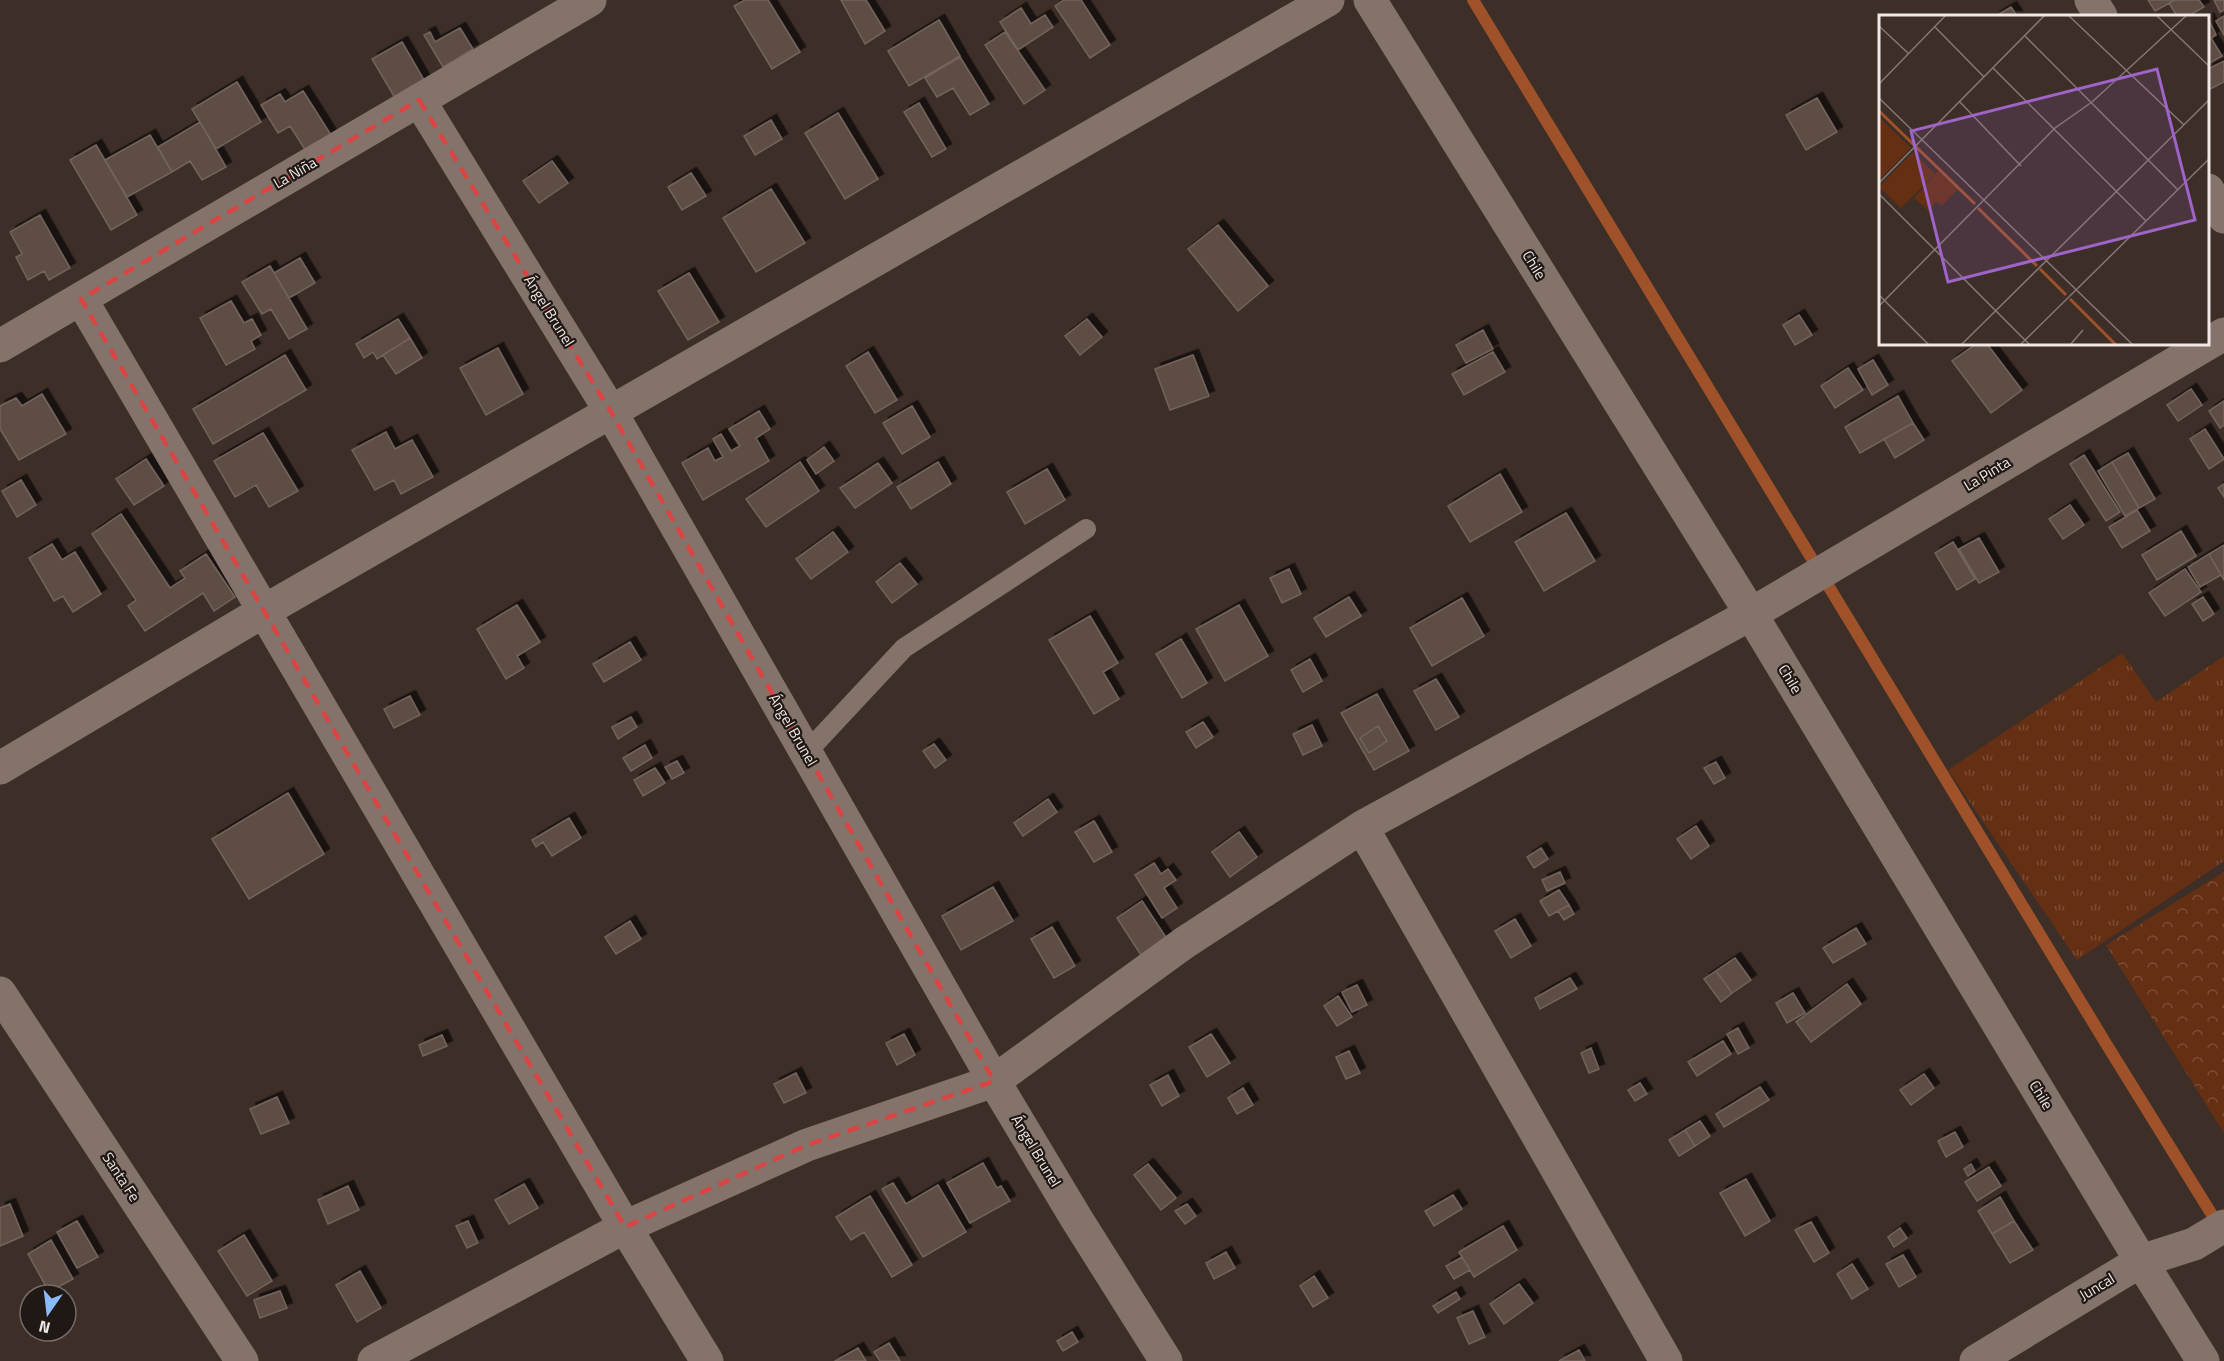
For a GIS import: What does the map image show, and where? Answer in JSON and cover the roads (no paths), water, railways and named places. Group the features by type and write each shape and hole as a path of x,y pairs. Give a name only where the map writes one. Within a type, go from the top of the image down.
{"street":[{"name":"La Niña","path":"0,346 590,0"},
{"path":"0,768 264,611 1328,0"},
{"name":"Chile","path":"1370,0 1751,614 2141,1261 2204,1361"},
{"path":"2091,0 2100,15"},
{"name":"Ángel Brunel","path":"419,100 611,412 994,1081 1076,1218 1166,1361"},
{"path":"2209,192 2224,217"},
{"path":"81,299 625,1227 706,1361"},
{"name":"La Pinta","path":"2209,343 2224,334"},
{"name":"La Pinta","path":"374,1361 625,1227 807,1145 994,1081 1184,943 1362,827 1807,582 2205,345"},
{"path":"1362,827 1666,1361"},
{"name":"Santa Fe","path":"0,993 242,1361"},
{"name":"Juncal","path":"1976,1361 2141,1261 2194,1245 2224,1226"}],"lane":[{"path":"806,753 904,648 1086,529"}],"waterway":[{"path":"1473,0 2219,1226"}]}
